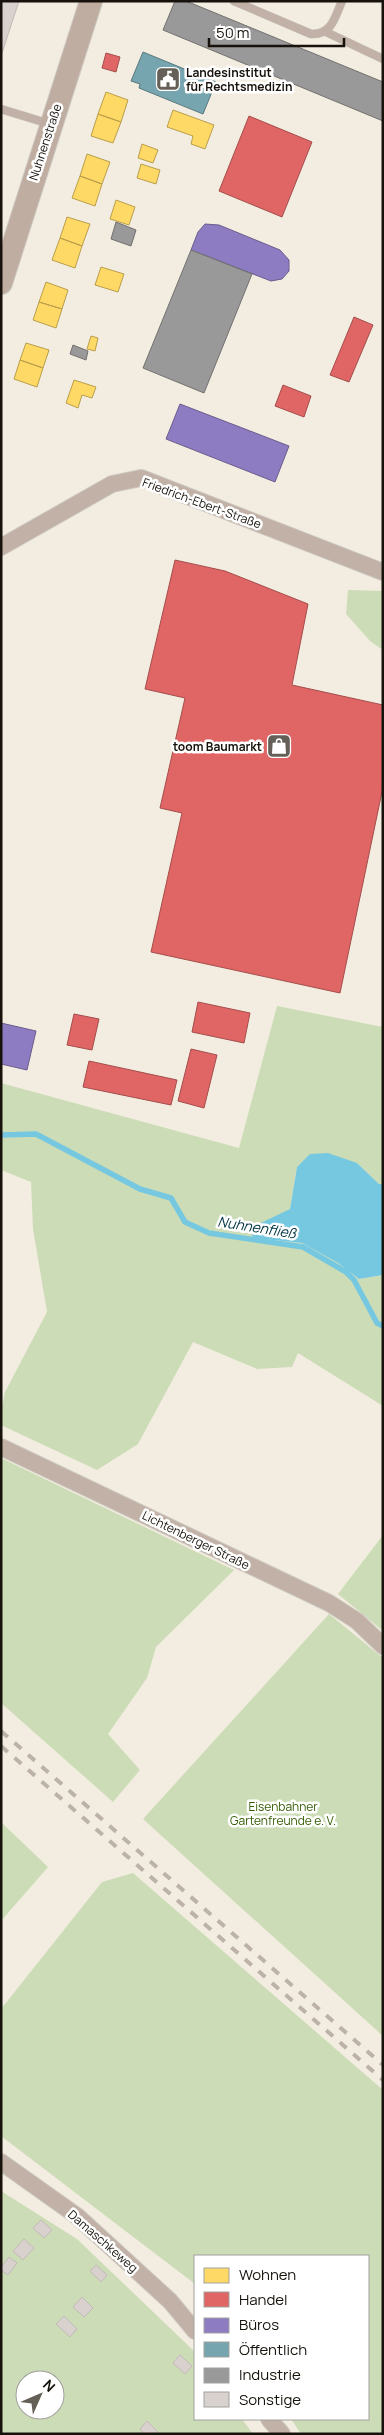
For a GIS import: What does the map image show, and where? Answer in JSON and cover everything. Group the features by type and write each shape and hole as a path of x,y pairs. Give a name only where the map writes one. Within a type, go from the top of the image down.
{"main road":[{"name":"Nuhnenstraße","path":"1,283 91,1"}],"street":[{"name":"Friedrich-Ebert-Straße","path":"1,548 112,484 141,478 383,572"},
{"name":"Lichtenberger Straße","path":"1,1446 329,1604 357,1622 383,1646"},
{"name":"Damaschkeweg","path":"1,2162 77,2216 170,2301 194,2329"},
{"path":"270,2420 282,2434"}],"lane":[{"path":"234,1 311,34 326,32 383,60"},
{"path":"326,32 332,25 342,1"},
{"path":"1,109 51,125"}],"green space":[{"path":"348,590 383,591 383,650 370,641 346,614"},
{"path":"277,1006 383,1027 383,1184 379,1184 357,1163 297,1167 290,1209 254,1238 302,1243 338,1263 359,1279 383,1275 383,1406 298,1353 292,1367 257,1369 193,1342 138,1444 97,1470 1,1425 1,1411 5,1392 47,1312 33,1229 31,1182 1,1170 1,1083 239,1148"},
{"path":"1,1458 234,1570 156,1647 147,1678 108,1734 140,1770 113,1802 1,1703"},
{"path":"383,1535 383,1631 338,1594"},
{"name":"Eisenbahner Gartenfreunde e. V.","path":"329,1614 383,1658 383,2036 143,1819"},
{"path":"1,1822 48,1867 1,1921"},
{"path":"133,1873 383,2090 383,2434 301,2434 292,2420 369,2420 369,2255 194,2255 194,2283 1,2136 1,2009 102,1882"},
{"path":"1,2191 77,2239 194,2351 194,2420 243,2420 253,2434 1,2434"}],"water":[{"path":"328,1153 357,1163 379,1184 383,1184 383,1275 359,1279 338,1263 302,1243 254,1238 248,1229 290,1209 297,1167 310,1154"}],"building: Wohnen":[{"path":"106,92 128,100 121,122 98,114"},
{"path":"173,110 214,125 205,149 191,144 193,136 167,127"},
{"path":"98,114 121,122 113,143 91,136"},
{"path":"142,144 158,150 153,163 138,158"},
{"path":"87,154 110,162 102,184 80,176"},
{"path":"141,164 160,170 156,184 137,178"},
{"path":"80,176 102,184 95,206 72,198"},
{"path":"116,200 135,207 129,225 110,219"},
{"path":"67,217 90,224 82,246 60,238"},
{"path":"60,238 82,246 75,268 52,260"},
{"path":"101,267 124,274 118,292 95,285"},
{"path":"46,282 68,290 62,309 39,302"},
{"path":"39,302 62,309 56,328 33,320"},
{"path":"91,336 98,338 95,351 87,349"},
{"path":"26,343 49,350 43,368 20,360"},
{"path":"20,360 43,368 37,387 14,379"},
{"path":"74,380 96,387 92,398 82,395 78,408 66,403"}],"building: Handel":[{"path":"106,53 120,57 116,72 102,68"},
{"path":"249,116 312,142 282,217 219,191"},
{"path":"354,317 373,325 349,382 330,375"},
{"path":"283,385 311,396 304,417 275,406"},
{"name":"toom Baumarkt","path":"175,560 225,571 308,604 292,685 383,705 383,787 340,993 151,952 182,813 160,808 185,698 145,689"},
{"path":"198,1002 250,1013 244,1043 192,1032"},
{"path":"74,1014 99,1019 92,1050 67,1045"},
{"path":"191,1049 217,1055 204,1108 178,1101"},
{"path":"89,1061 177,1080 171,1105 83,1087"}],"building: Büros":[{"path":"205,224 219,225 280,250 289,260 289,271 282,279 271,281 191,250 198,232"},
{"path":"180,404 289,446 275,482 166,439"},
{"path":"1,1023 36,1031 27,1070 1,1064"}],"building: Öffentlich":[{"path":"143,52 216,82 203,114 139,88 140,84 131,81"}],"building: Industrie":[{"path":"175,1 186,1 383,82 383,121 163,30"},
{"path":"116,222 136,230 131,246 111,239"},
{"path":"191,250 252,274 204,393 143,368"},
{"path":"73,345 88,351 86,360 70,354"}],"building: Sonstige":[{"path":"1,1 19,1 1,56"},
{"path":"41,2220 52,2230 44,2238 33,2228"},
{"path":"24,2239 34,2248 23,2260 13,2251"},
{"path":"9,2257 17,2263 8,2275 1,2270 1,2267"},
{"path":"96,2265 107,2275 101,2282 90,2271"},
{"path":"82,2297 93,2308 84,2317 73,2307"},
{"path":"64,2316 77,2329 70,2337 56,2324"},
{"path":"180,2355 192,2366 185,2374 173,2363"},
{"path":"147,2421 158,2432 157,2434 144,2434 140,2429"}],"waterway":[{"name":"Nuhnenfließ","path":"1,1135 36,1134 140,1189 171,1198 185,1222 209,1233 303,1247 346,1272 354,1280 377,1323 383,1326"}],"railway":[{"path":"1,1731 383,2065"},
{"path":"1,1746 383,2080"}],"place":[{"name":"Landesinstitut für Rechtsmedizin","path":"168,79"},
{"name":"toom Baumarkt","path":"279,746"}]}
